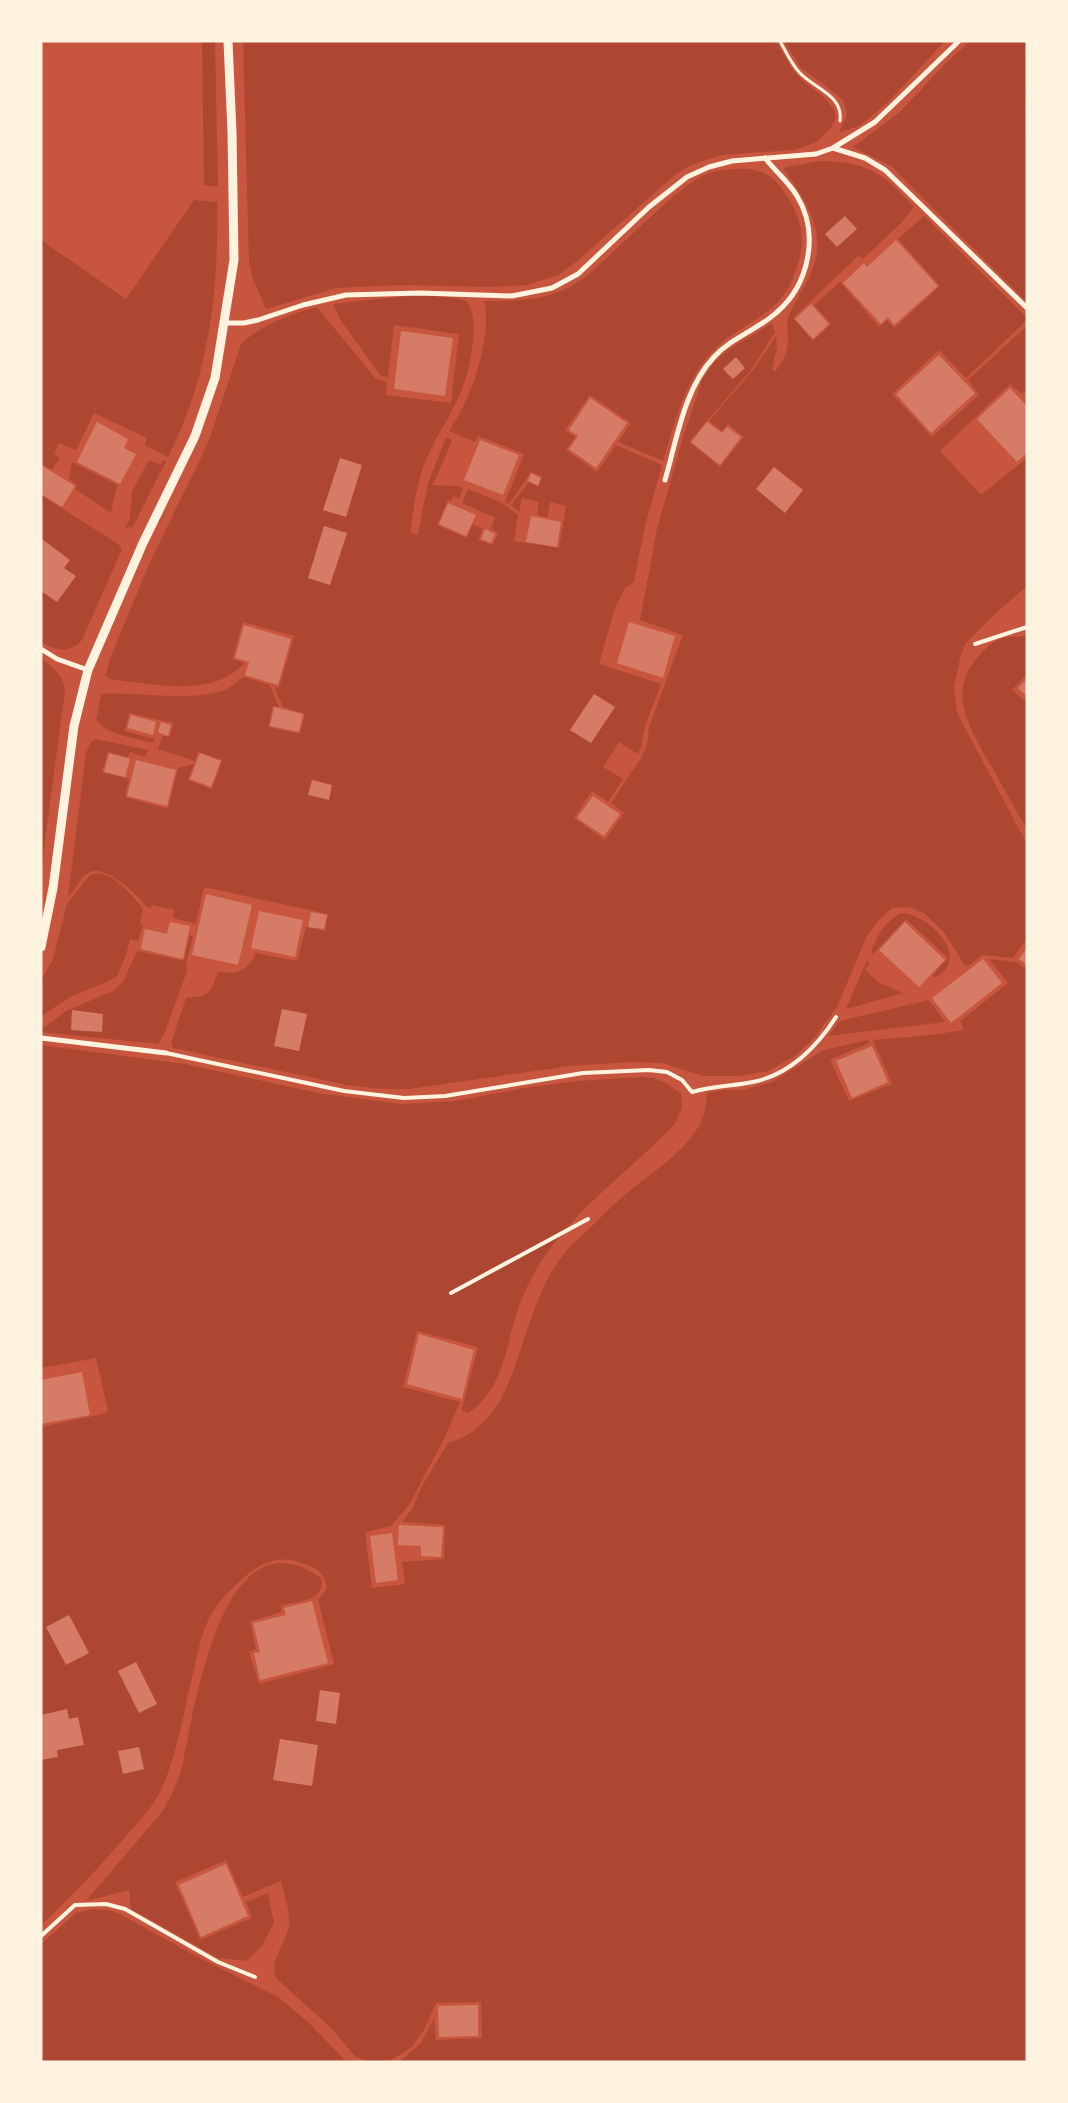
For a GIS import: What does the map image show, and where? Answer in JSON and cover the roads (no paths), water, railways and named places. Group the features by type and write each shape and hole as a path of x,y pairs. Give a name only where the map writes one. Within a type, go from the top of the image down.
{"street":[{"path":"41,947 53,888 74,726 88,670 143,543 195,436 214,378 225,323 234,260 232,132 228,41"},
{"path":"225,323 244,323 258,320 303,305 346,295 420,293 512,296 552,288 578,274 649,207 687,177 709,167 732,161 816,154 832,148 875,122 959,41"},
{"path":"832,148 865,158 886,170 1027,308"},
{"path":"665,480 687,404 701,373 715,356 738,338 776,314 790,299 800,282 808,259 810,239 806,214 797,195 765,158"},
{"path":"41,649 56,658 88,670"},
{"path":"41,1038 166,1053"}],"lane":[{"path":"975,644 1027,627"},
{"path":"166,1053 344,1091 404,1098 446,1096 583,1073 649,1070 667,1072 682,1080 692,1092 707,1087 754,1082 784,1070 802,1058 818,1043 836,1018"},
{"path":"451,1293 588,1219"},
{"path":"41,1936 75,1905 106,1904 125,1910 218,1962 255,1977"}]}
